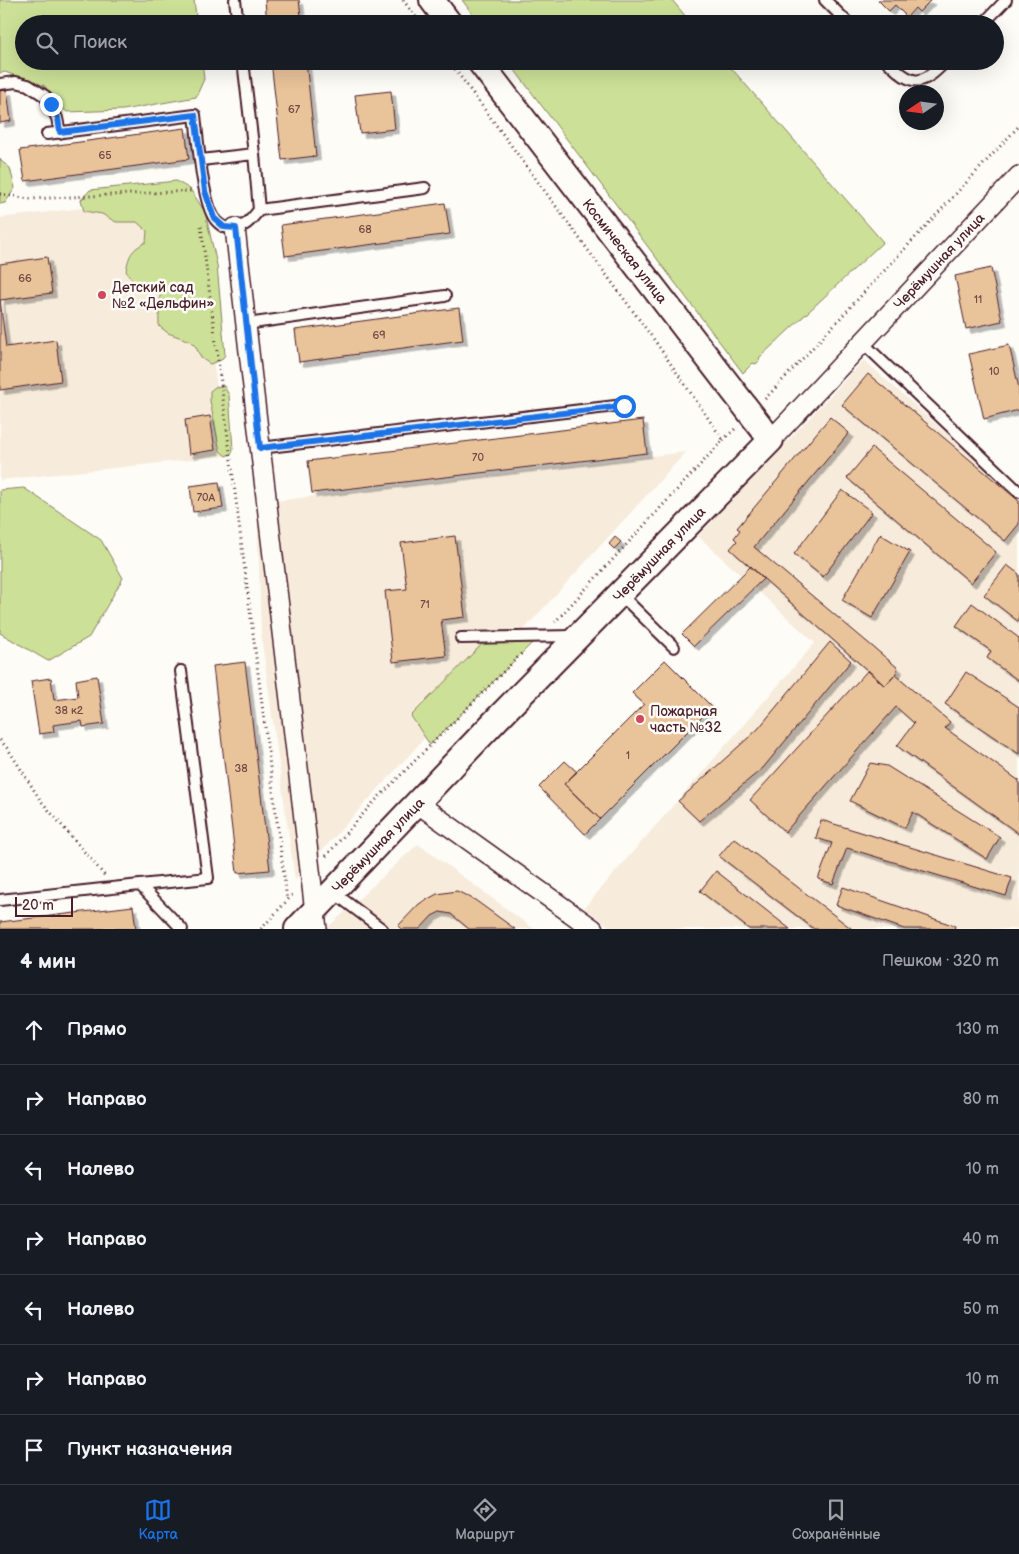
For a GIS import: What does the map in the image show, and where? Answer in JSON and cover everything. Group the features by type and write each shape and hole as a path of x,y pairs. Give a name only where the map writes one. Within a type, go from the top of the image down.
{"street":[{"path":"432,0 443,15"},
{"name":"Космическая улица","path":"486,70 771,440"},
{"name":"Черёмушная улица","path":"297,929 317,919 333,892 417,803 771,440 1019,176"},
{"path":"236,228 260,448 317,919"},
{"path":"417,803 593,929"}],"lane":[{"path":"235,0 237,15"},
{"path":"825,0 840,15"},
{"path":"992,15 1006,0"},
{"path":"47,134 195,115 205,191 214,218 224,227 236,228 249,223 258,210 254,154 244,70"},
{"path":"895,70 900,75 912,80 922,80 937,70"},
{"path":"0,84 16,82 28,85 45,96 58,118 60,132"},
{"path":"201,160 254,154"},
{"path":"258,210 425,188"},
{"path":"246,324 445,296"},
{"path":"862,342 1019,492"},
{"path":"260,448 624,406"},
{"path":"620,594 674,647"},
{"path":"461,638 578,636"},
{"path":"0,900 208,878 181,672"},
{"path":"140,885 182,929"},
{"path":"333,892 382,929"}],"path":[{"path":"403,0 414,15"},
{"path":"455,70 655,341 723,440"},
{"path":"261,929 370,806 539,636 558,620 723,440 751,414 1019,126"},
{"path":"0,194 29,199 197,191 201,160"},
{"path":"201,220 287,900"},
{"path":"0,740 8,749 41,801 115,888"}],"shaded area":[{"name":"Детский сад №2 «Дельфин»","path":"191,195 226,456 0,480 0,218"},
{"path":"864,360 1019,498 1019,929 613,929 584,908 815,643 698,536"},
{"path":"686,452 295,880 261,635 257,503"},
{"path":"418,844 534,929 326,929"}],"green space":[{"path":"0,0 194,0 196,15 15,15 15,70 203,70 204,79 196,97 123,110 67,112 52,99 45,86 5,72 0,73"},
{"path":"462,0 672,0 684,15 473,15"},
{"path":"515,70 733,70 883,242 759,358 760,360 756,364 753,363 743,373"},
{"path":"0,158 10,168 15,188 5,203 0,204"},
{"path":"176,181 190,189 205,212 217,265 225,355 221,360 210,364 201,358 196,347 190,341 168,333 159,326 160,293 153,289 138,286 126,271 132,253 146,242 147,231 137,222 116,222 102,214 84,211 81,200 90,190"},
{"path":"224,386 229,395 233,449 232,453 226,456 220,451 210,401 210,391 215,387"},
{"path":"24,488 101,540 123,578 89,637 48,661 0,633 0,490"},
{"path":"539,636 430,745 411,716 489,637"}],"building":[{"path":"265,0 299,0 301,15 266,15"},
{"path":"878,0 931,0 919,12 915,8 909,15 905,15 895,5 889,11"},
{"path":"272,70 307,70 316,156 282,160"},
{"path":"7,90 11,121 0,123 0,91"},
{"path":"391,91 395,129 360,133 355,95"},
{"path":"185,128 189,159 25,181 20,150"},
{"path":"445,203 450,234 285,256 281,225"},
{"path":"47,257 52,293 0,300 0,264"},
{"path":"991,268 1002,321 966,329 955,276"},
{"path":"0,300 6,347 56,340 61,381 0,390"},
{"path":"459,308 463,340 299,362 295,330"},
{"path":"1009,345 1019,388 1019,410 984,419 969,354"},
{"path":"868,374 1019,501 1019,524 1005,541 842,405"},
{"path":"210,416 215,450 189,454 185,420"},
{"path":"830,417 849,433 754,547 898,668 895,675 885,686 730,549 737,541 734,538 740,530 737,528"},
{"path":"643,420 647,453 312,493 308,461"},
{"path":"872,448 996,552 971,583 847,478"},
{"path":"219,482 223,508 193,512 190,486"},
{"path":"842,490 872,512 823,577 794,554"},
{"path":"880,534 910,552 872,618 842,600"},
{"path":"455,536 465,617 441,620 446,656 393,662 385,591 407,589 401,543"},
{"path":"615,537 621,542 614,549 609,544"},
{"path":"1007,565 1019,574 1019,622 984,595"},
{"path":"751,566 763,579 694,646 682,634"},
{"path":"972,603 1019,638 1019,681 987,658 991,651 956,626"},
{"path":"830,642 851,661 763,768 699,821 678,801 758,729"},
{"path":"665,660 712,707 600,819 564,784 644,704 632,693"},
{"path":"245,662 270,870 237,873 213,666"},
{"path":"868,670 885,686 895,675 950,722 945,728 1019,779 1019,834 897,746 914,723 896,707 785,832 750,800"},
{"path":"966,672 1019,707 1019,754 945,704"},
{"path":"97,676 104,724 83,727 82,721 53,725 54,732 39,734 31,681 51,678 54,700 78,697 76,680"},
{"path":"565,761 577,772 564,784 600,819 585,834 539,787"},
{"path":"870,763 887,766 1000,837 987,859 913,812 905,828 850,801"},
{"path":"821,820 1012,878 1006,896 847,848 833,884 818,879 832,843 816,838"},
{"path":"734,838 852,929 814,929 719,856"},
{"path":"716,871 790,929 749,929 700,891"},
{"path":"843,887 955,926 954,929 904,929 836,905"},
{"path":"457,891 475,900 515,929 469,929 451,914 440,912 432,916 420,929 401,929 398,926 419,904 437,894"},
{"path":"133,906 136,929 0,929 0,922"}],"place":[{"name":"Детский сад №2 «Дельфин»","path":"102,295"},
{"name":"Пожарная часть №32","path":"640,719"}],"route":[{"path":"51,104 58,118 60,132 195,115 205,191 214,218 224,227 236,228 260,448 624,406"}]}
